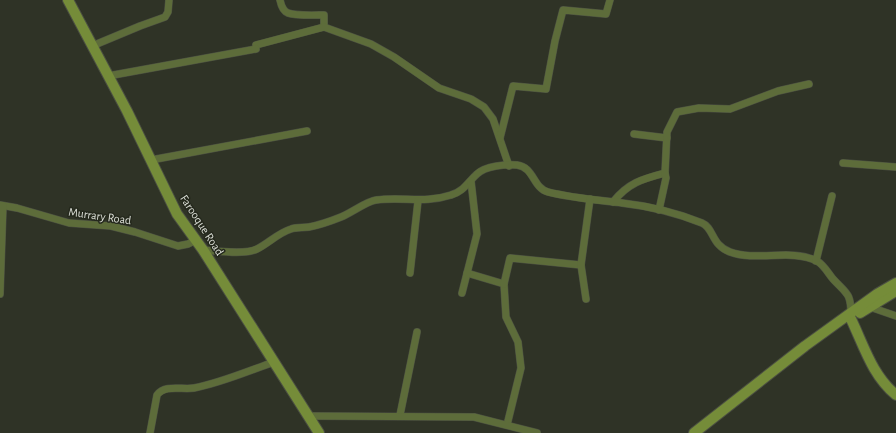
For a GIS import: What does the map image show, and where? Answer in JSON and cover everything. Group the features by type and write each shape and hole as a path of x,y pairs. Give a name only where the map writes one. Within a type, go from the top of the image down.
{"street":[{"name":"Farooque Road","path":"68,0 151,160 177,214 203,250 319,433"},
{"path":"92,46 165,17 168,12 169,0"},
{"path":"280,0 281,6 288,13 324,15 324,27"},
{"path":"500,139 514,86 546,89 555,41 563,10 606,14 610,0"},
{"path":"108,76 256,47 324,27 371,44 394,57 439,88 471,99 484,107 492,120 509,166"},
{"path":"659,210 666,178 667,132 677,112 699,108 730,109 778,91 809,84"},
{"path":"151,160 307,131"},
{"path":"634,134 667,138"},
{"path":"843,163 896,167"},
{"path":"203,250 243,251 256,249 281,233 293,228 310,227 333,220 376,200 418,201 451,196 465,188 482,171 509,166 520,166 528,170 542,190 553,194 659,210 706,225 719,246 730,252 756,257 788,255 816,261 821,264 851,300 851,315 872,367 886,386 896,394"},
{"path":"613,202 628,186 665,173"},
{"path":"462,293 477,234 471,181"},
{"path":"816,261 832,196"},
{"path":"586,299 581,265 590,199"},
{"path":"410,273 418,201"},
{"path":"0,294 2,206"},
{"name":"Murrary Road","path":"2,206 24,210 69,223 112,226 178,246 188,244 196,240"},
{"path":"507,425 521,368 518,342 506,317 504,284 510,258 581,265"},
{"path":"467,273 504,284"},
{"path":"701,433 877,294 896,283"},
{"path":"694,433 805,346 851,315 870,307 896,290"},
{"path":"870,307 896,316"},
{"path":"400,415 417,332"},
{"path":"150,433 157,395 160,391 166,388 194,388 215,383 274,362"},
{"path":"308,416 474,416 537,433"}]}
